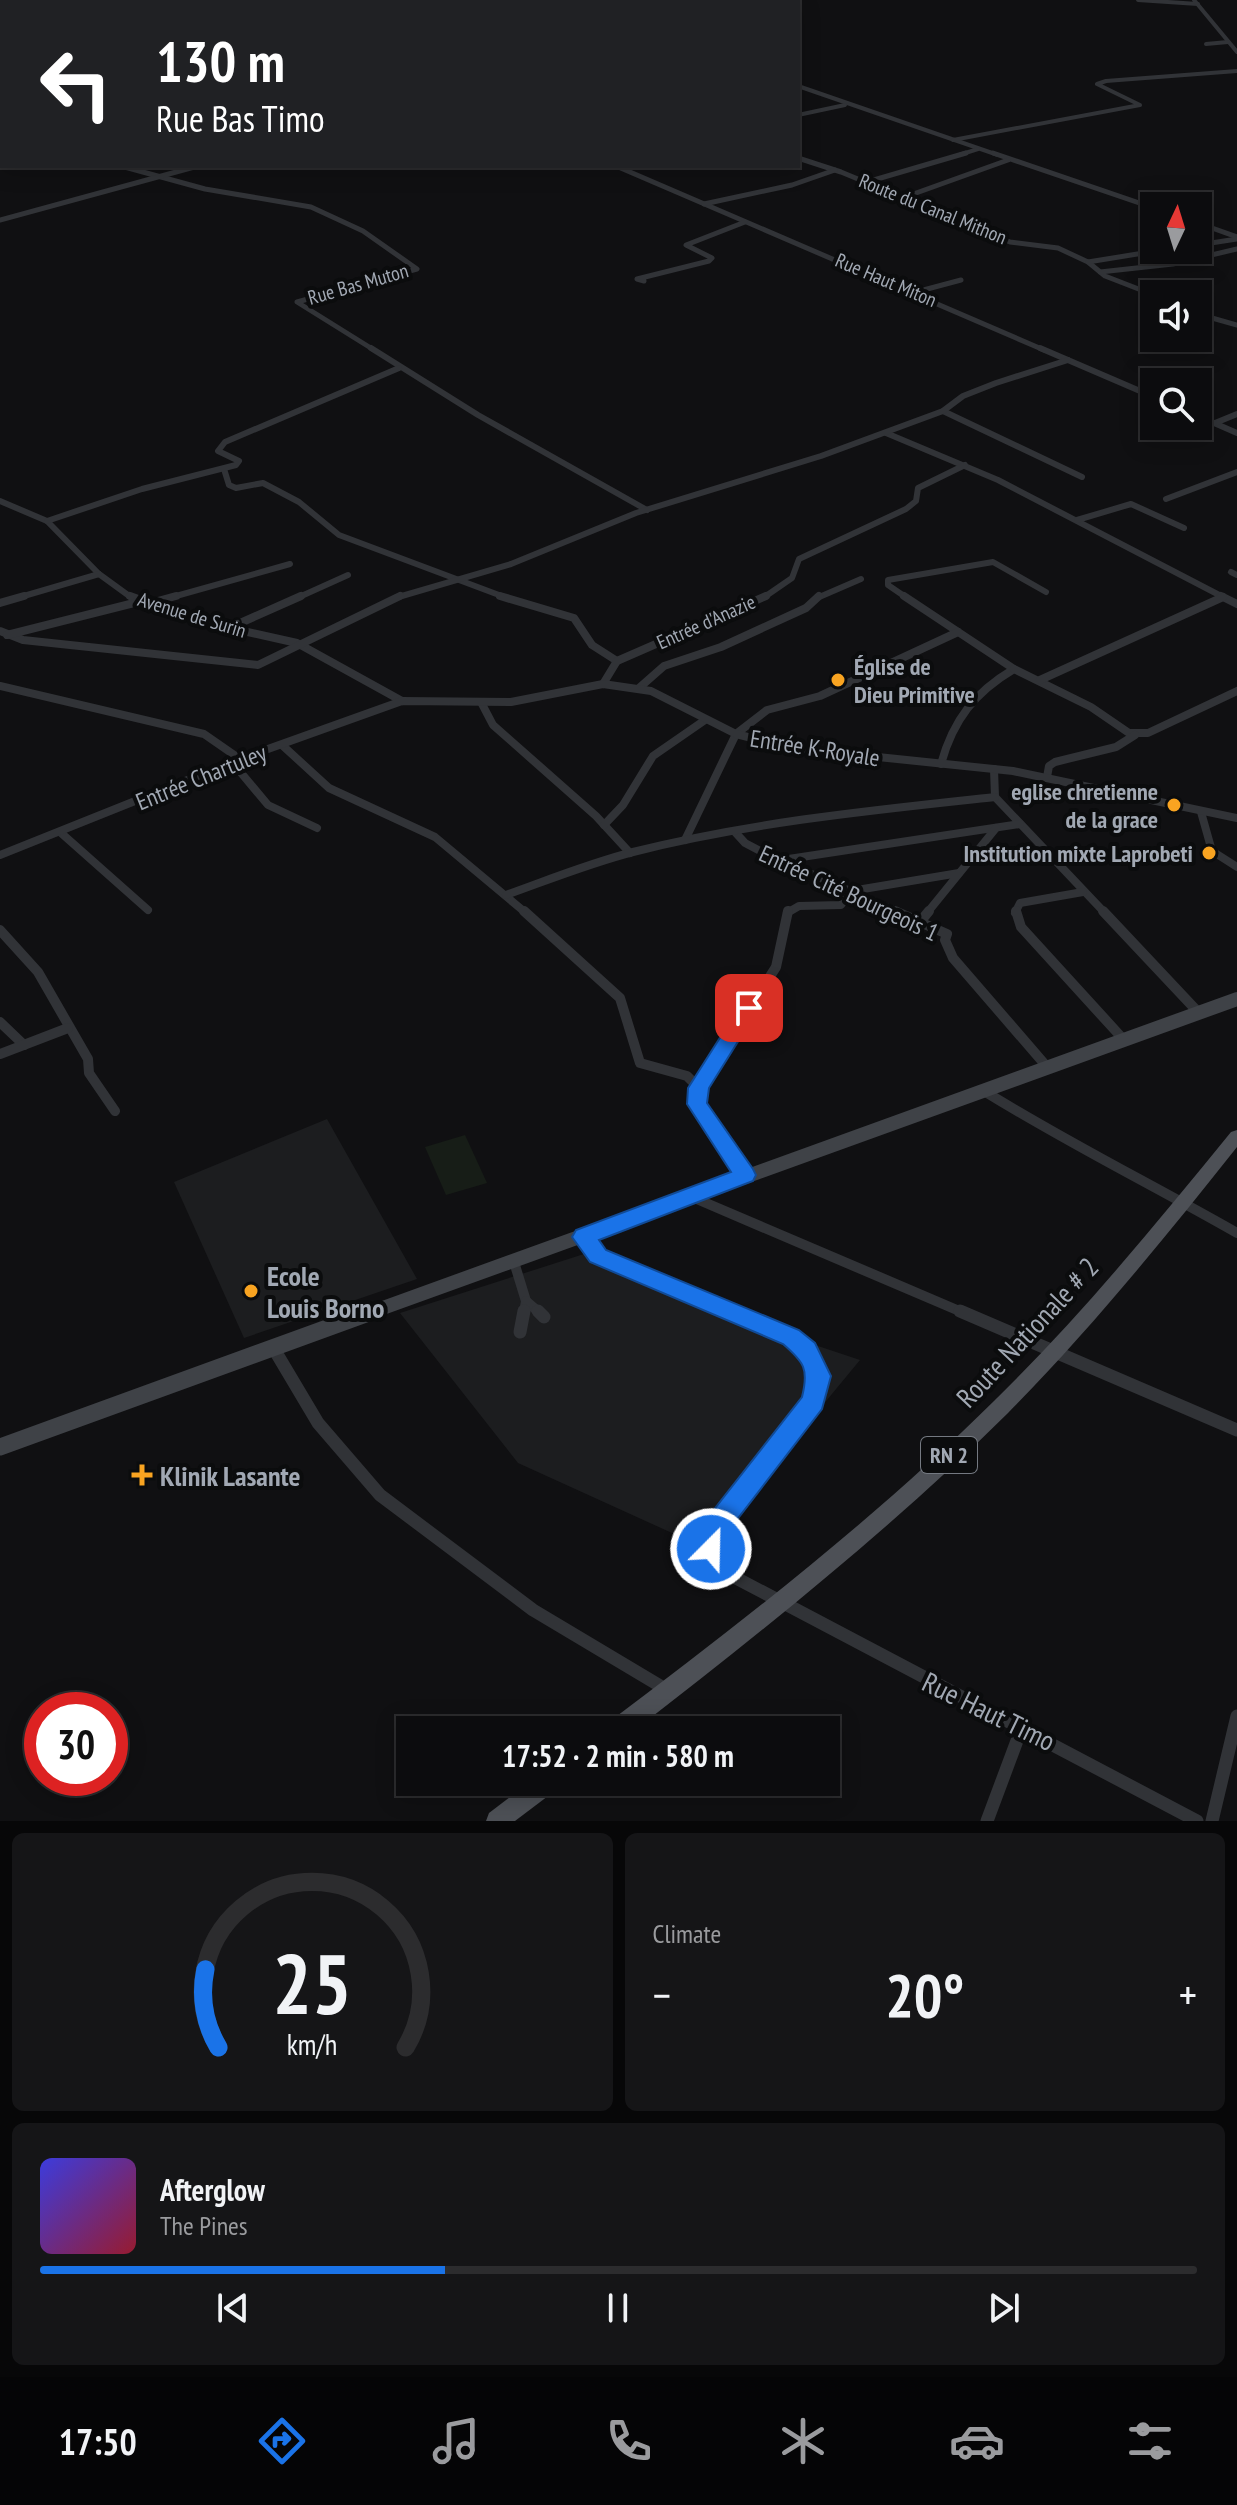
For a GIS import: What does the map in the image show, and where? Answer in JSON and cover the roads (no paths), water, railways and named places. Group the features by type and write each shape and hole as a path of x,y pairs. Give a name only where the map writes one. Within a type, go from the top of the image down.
{"main road":[{"path":"0,1447 1237,999"},
{"name":"Route Nationale # 2","path":"635,1716 901,1499 1053,1354 1237,1136"},
{"path":"497,1821 530,1796"}],"street":[{"path":"1138,0 1196,2 1237,52"},
{"path":"1206,44 1228,42"},
{"path":"953,140 1140,105 1097,84 1106,81 1237,71"},
{"path":"800,87 1140,203"},
{"path":"800,115 848,104"},
{"path":"867,182 978,149"},
{"name":"Route du Canal Mithon","path":"800,159 867,182 1010,242 1053,246 1088,262 1100,272 1140,289"},
{"path":"903,198 1009,160"},
{"name":"Rue Bas Muton","path":"128,168 311,207 371,236 417,269 297,302 399,368 647,510"},
{"path":"0,220 191,168"},
{"name":"Rue Haut Miton","path":"621,168 916,292 1140,391"},
{"path":"704,204 800,183 835,170"},
{"path":"644,281 637,279 709,261 712,258 686,245 745,222"},
{"path":"1212,228 1236,237"},
{"path":"1212,242 1236,237"},
{"path":"1100,272 1173,264 1237,249"},
{"path":"1088,262 1140,254"},
{"path":"916,292 961,280"},
{"path":"1212,318 1237,325"},
{"path":"3,634 23,640 258,665 297,643 404,594 511,564 647,510 886,433 943,411 963,396 1068,360"},
{"path":"47,521 158,484 224,469 239,461 218,451 225,442 399,368"},
{"path":"943,411 1082,477"},
{"path":"1215,423 1237,414"},
{"path":"1212,422 1237,433"},
{"path":"886,433 965,465 1237,604"},
{"name":"Entrée d'Anazie","path":"617,661 759,601 769,590 792,578 799,559 906,509 916,501 918,488 965,465"},
{"path":"224,469 229,485 236,488 263,483 299,502 339,535 474,588 574,618 592,645 617,661 603,684"},
{"path":"1166,499 1237,472"},
{"name":"Avenue de Surin","path":"2,503 47,521 99,574 142,603 229,628 297,643 402,701"},
{"path":"1077,520 1131,504 1184,528"},
{"path":"1046,592 993,562 888,580 888,585 1014,669 1040,680 1135,735"},
{"path":"3,634 142,603 290,564"},
{"path":"0,603 99,574"},
{"path":"229,628 348,575"},
{"path":"639,688 664,666 721,647 806,608 819,596 861,579"},
{"path":"1040,680 1084,654 1188,616 1223,597"},
{"path":"685,840 736,734 767,710 820,696 958,632"},
{"path":"941,764 947,738 976,692 1014,669"},
{"name":"Entrée K-Royale","path":"402,701 482,704 542,698 603,684 639,688 682,705 736,734 804,750 1047,777 1237,818"},
{"path":"0,686 204,734 236,761 268,805 317,828"},
{"path":"1047,777 1049,766 1055,762 1116,747 1135,735 1148,733 1237,691"},
{"name":"Entrée Chartuley","path":"0,855 236,761 402,701"},
{"path":"482,704 493,725 604,825 630,853"},
{"path":"604,825 623,805 653,756 705,720"},
{"path":"282,745 329,788 435,837 506,895 620,998 640,1063 691,1077 699,1088"},
{"path":"994,769 995,797 1198,1012"},
{"path":"506,895 630,853 685,840 850,813 995,797"},
{"path":"1201,812 1212,851 1237,867"},
{"path":"782,860 1020,824"},
{"path":"920,922 996,828"},
{"path":"60,832 148,910"},
{"name":"Entrée Cité Bourgeois 1","path":"735,832 745,843 947,934 945,940 953,958 1048,1068"},
{"path":"745,1175 697,1104 699,1088 776,967 786,947 784,922 788,911 799,906 841,905 851,891 959,873"},
{"path":"1083,892 1020,903 1015,914 1021,927 1124,1040"},
{"path":"0,930 38,972 88,1059 89,1073 115,1111"},
{"path":"0,1022 24,1045"},
{"path":"0,1054 68,1028"},
{"path":"984,1091 1053,1134 1094,1152 1237,1233"},
{"path":"690,1196 1053,1354 1237,1430"},
{"name":"Rue Haut Timo","path":"584,1237 598,1256 791,1337 807,1350 819,1376 813,1401 714,1530 711,1549 736,1578 1021,1730 1064,1748 1197,1821"},
{"path":"514,1262 526,1301 520,1332"},
{"path":"526,1301 544,1317"},
{"path":"274,1349 318,1423 380,1495 533,1610 668,1691"},
{"path":"1212,1821 1237,1716"},
{"path":"987,1821 1021,1730"}],"place":[{"name":"Église de Dieu Primitive","path":"838,680"},
{"name":"eglise chretienne de la grace","path":"1174,805"},
{"name":"Institution mixte Laprobeti","path":"1209,853"},
{"name":"Ecole Louis Borno","path":"251,1291"},
{"name":"Klinik Lasante","path":"142,1475"}]}
